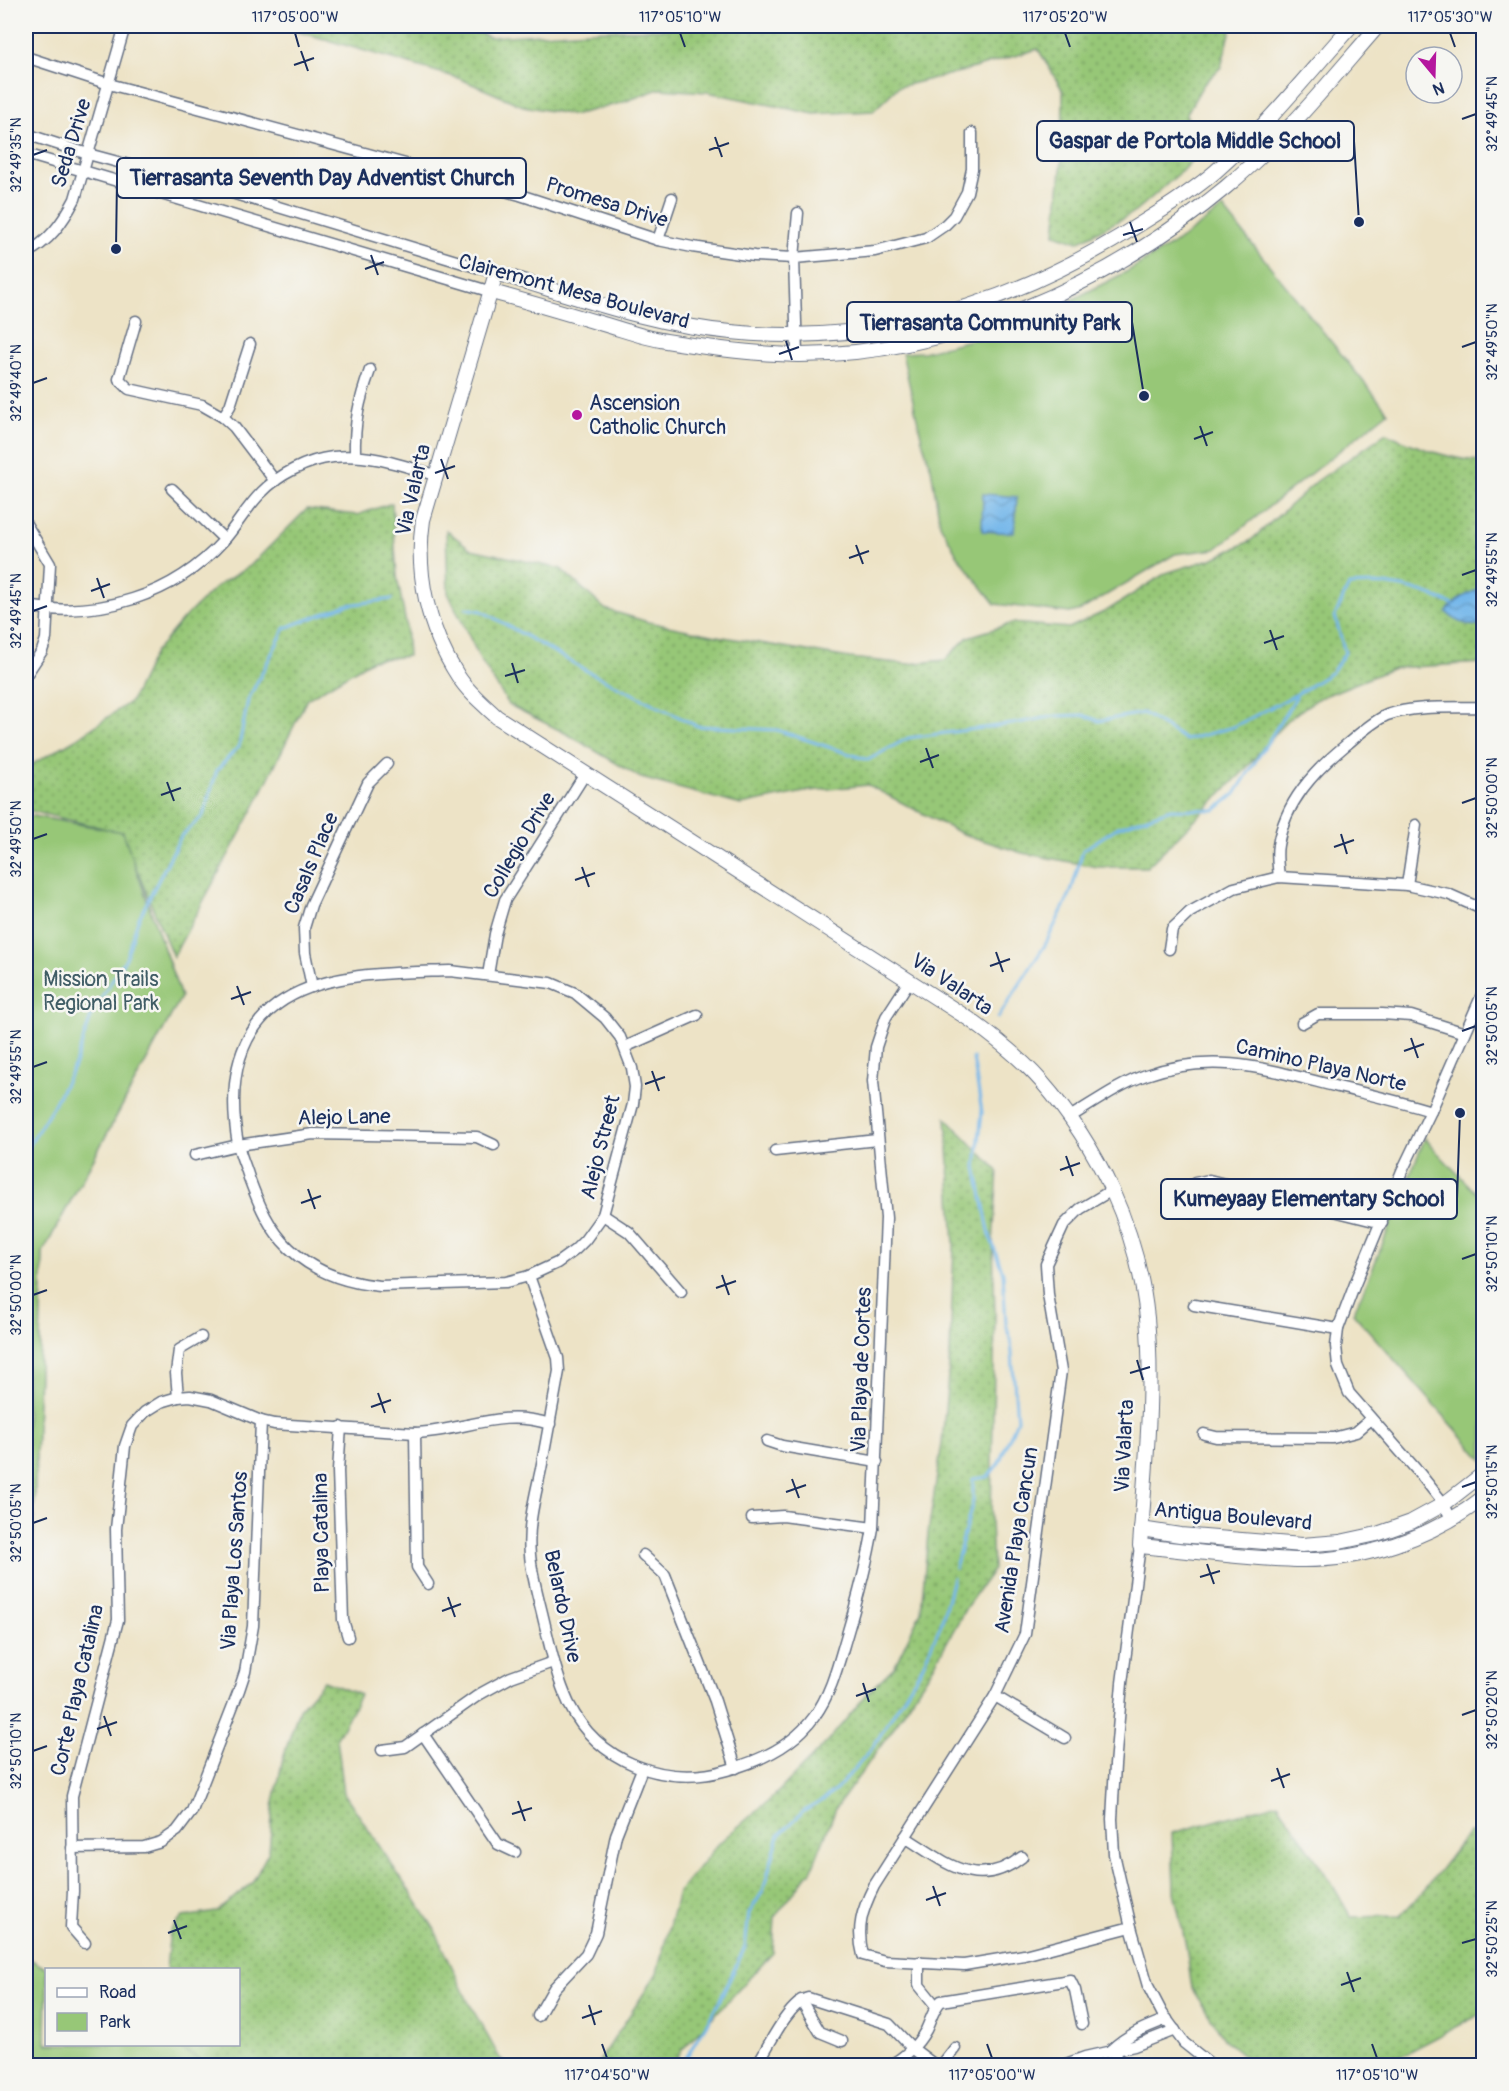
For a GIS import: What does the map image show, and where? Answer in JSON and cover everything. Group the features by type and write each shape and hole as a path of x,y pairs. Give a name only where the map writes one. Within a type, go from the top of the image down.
{"main road":[{"name":"Clairemont Mesa Boulevard","path":"496,273 658,319 730,332 796,335 883,328 932,318 997,298 1068,267 1172,204 1214,172 1252,136 1351,26"},
{"name":"Clairemont Mesa Boulevard","path":"492,292 664,341 727,350 796,355 886,347 976,326 1004,317 1077,284 1178,225 1228,186 1291,125 1378,26"},
{"name":"Via Valarta","path":"496,273 423,520 420,543 423,588 441,645 458,677 473,695 497,717 969,1018 1003,1044 1040,1080 1070,1117 1112,1190 1135,1250 1147,1317 1150,1364 1140,1546"},
{"path":"976,326 975,320 983,308 997,298"},
{"name":"Antigua Boulevard","path":"1141,1529 1302,1545 1359,1539 1411,1522 1444,1504 1484,1473"},
{"name":"Antigua Boulevard","path":"1140,1546 1296,1560 1356,1554 1415,1536 1451,1519 1484,1497"}],"street":[{"name":"Seda Drive","path":"26,254 40,247 64,220 75,199 125,26"},
{"name":"Promesa Drive","path":"26,57 109,84 520,195 658,240 754,256 794,258 876,250 926,238 954,216 967,192 972,169 972,133"},
{"name":"Clairemont Mesa Boulevard","path":"26,134 88,154 222,190 496,273"},
{"name":"Clairemont Mesa Boulevard","path":"26,154 492,292"},
{"path":"658,240 672,198"},
{"path":"796,355 794,258 798,213"},
{"path":"136,321 119,380 129,389 202,405 223,417 234,427 275,481"},
{"path":"223,417 230,406 250,344"},
{"path":"355,456 354,436 358,406 370,370"},
{"path":"26,606 47,610 97,609 144,596 187,572 224,539 261,493 275,481 312,462 331,457 373,457 435,475"},
{"path":"172,489 224,539"},
{"path":"26,524 50,564 46,639 42,651 26,675"},
{"path":"1279,877 1277,847 1290,809 1304,784 1330,758 1385,716 1410,710 1484,707"},
{"name":"Casals Place","path":"312,987 305,953 304,928 311,905 368,783 387,764"},
{"name":"Collegio Drive","path":"488,975 495,934 505,900 585,774"},
{"path":"1407,885 1416,825"},
{"path":"1169,949 1172,929 1190,912 1234,888 1279,877 1407,885 1448,894 1484,909"},
{"name":"Alejo Street","path":"450,971 488,975 551,983 575,993 605,1018 625,1047 634,1078 633,1104 603,1215 585,1240 557,1263 529,1276 507,1282 380,1286 360,1284 327,1274 299,1257 272,1229 257,1200 238,1145 234,1090 236,1069 243,1048 254,1029 270,1010 290,996 312,987 378,974 450,971"},
{"name":"Via Playa de Cortes","path":"782,1747 799,1734 814,1717 826,1698 866,1568 873,1528 886,1218 873,1081 876,1047 886,1017 910,980"},
{"path":"1451,1519 1444,1504 1406,1456 1349,1393 1338,1366 1336,1346 1338,1329 1355,1284 1402,1171 1484,990"},
{"path":"1302,1023 1318,1014 1401,1015 1465,1033"},
{"path":"625,1047 697,1015"},
{"name":"Camino Playa Norte","path":"1070,1117 1133,1080 1176,1067 1207,1063 1256,1066 1431,1111"},
{"name":"Alejo Lane","path":"195,1155 238,1145 313,1134 477,1137 494,1145"},
{"path":"775,1151 877,1140"},
{"path":"1185,1189 1195,1183 1209,1180 1382,1223"},
{"name":"Avenida Playa Cancun","path":"919,1962 885,1961 863,1955 859,1938 860,1925 866,1902 874,1886 995,1696 1025,1634 1061,1371 1048,1295 1046,1264 1064,1225 1080,1209 1112,1190"},
{"path":"603,1215 628,1232 681,1292"},
{"name":"Belardo Drive","path":"529,1276 558,1359 559,1371 530,1521 529,1552 553,1662 569,1704 586,1730 620,1757 642,1769 681,1776 715,1774 736,1768 782,1747"},
{"path":"1194,1305 1338,1329"},
{"path":"201,1337 179,1350 176,1373 178,1397 190,1396 212,1400 261,1421 273,1424 415,1432 435,1432 504,1417 536,1420 550,1425"},
{"name":"Corte Playa Catalina","path":"84,1943 71,1927 72,1796 118,1620 116,1529 124,1446 132,1426 145,1412 161,1402 178,1397"},
{"path":"1204,1434 1216,1437 1333,1438 1356,1432 1371,1419"},
{"name":"Via Playa Los Santos","path":"72,1848 144,1847 161,1842 177,1831 192,1811 245,1672 253,1626 261,1421"},
{"name":"Playa Catalina","path":"341,1427 338,1471 343,1620 348,1638"},
{"path":"415,1432 417,1567 428,1584"},
{"path":"767,1441 782,1446 877,1462"},
{"path":"752,1518 783,1516 873,1528"},
{"name":"Via Valarta","path":"1140,1546 1122,1683 1112,1819 1114,1854 1148,1986 1184,2043 1213,2066"},
{"path":"643,1555 665,1575 715,1701 736,1768"},
{"path":"382,1750 405,1747 480,1694 511,1677 553,1662"},
{"path":"995,1696 1065,1738"},
{"path":"423,1734 498,1844 515,1852"},
{"path":"538,2016 554,1988 586,1954 596,1933 616,1835 642,1769"},
{"path":"905,1837 954,1867 974,1873 996,1872 1008,1868 1022,1857"},
{"path":"936,2007 919,1985 919,1962 964,1965 1024,1955 1131,1927"},
{"path":"888,2066 912,2048 925,2032 941,2001 1066,1979 1072,1982 1075,1990 1082,2024"},
{"path":"758,2062 788,2015 801,2000 811,1998 889,2024 912,2048 936,2066"},
{"path":"801,2000 820,2032 843,2041"},
{"path":"1111,2050 1132,2034 1167,2019"},
{"path":"1060,2066 1111,2050 1134,2046 1175,2030"},
{"path":"941,2066 955,2048"},
{"path":"1111,2050 1125,2066"},
{"path":"1476,2066 1484,2061"}],"green space":[{"path":"279,26 465,26 489,37 666,29 678,26 1232,26 1221,67 1203,85 1186,115 1205,146 1181,172 1135,212 1078,242 1055,234 1062,159 1063,91 1038,49 964,71 898,87 873,111 814,114 707,92 659,89 621,103 573,115 523,106 458,78"},
{"path":"1223,208 1388,412 1216,549 1175,554 1081,610 1070,613 995,604 959,558 940,524 931,468 922,440 902,353 923,352 998,333 1033,320 1128,271 1178,241"},
{"path":"1386,433 1446,456 1483,461 1483,663 1394,668 1317,699 1286,721 1243,772 1147,867 1097,867 1022,853 960,833 868,785 809,791 741,805 641,778 569,735 509,705 481,661 448,593 446,530 471,549 561,569 605,609 648,622 850,658 908,664 945,660 968,637 1013,623 1069,628 1108,610 1166,573 1214,558 1250,541 1317,481"},
{"path":"392,503 397,576 406,624 408,656 372,660 307,699 256,804 173,957 129,851 181,997 43,1252 26,1750 26,815 103,828 26,810 26,768 79,737 131,701 155,652 183,619 217,586 250,566 307,509 357,515"},
{"name":"Mission Trails Regional Park","path":"26,815 123,832 181,997 43,1252 26,1750"},
{"path":"946,1118 998,1171 993,1241 995,1317 991,1519 993,1570 967,1606 933,1667 890,1733 836,1808 812,1869 775,1917 773,1953 682,2050 673,2065 597,2065 657,1973 678,1892 720,1842 772,1798 828,1741 871,1689 894,1667 921,1611 928,1533 942,1443 950,1353 954,1244"},
{"path":"1425,1138 1483,1200 1483,1460 1353,1313"},
{"path":"324,1681 360,1695 337,1738 344,1793 434,1928 468,2001 501,2060 508,2065 26,2066 26,1957 45,1968 45,2046 240,2046 240,1968 166,1968 170,1931 183,1917 216,1912 252,1883 269,1851 273,1807 283,1758 299,1709"},
{"path":"1278,1803 1351,1917 1400,1916 1426,1888 1468,1833 1483,1833 1483,2013 1384,2065 1245,2065 1249,2060 1226,2041 1192,1989 1186,1946 1174,1892 1172,1833"},
{"path":"26,1957 45,1968 45,2046 176,2046 209,2065 26,2065"}],"water":[{"path":"983,494 1017,497 1014,533 982,531"},
{"path":"1483,587 1483,625 1473,626 1463,623 1446,612 1459,600"}],"waterway":[{"path":"466,608 482,611 587,671 697,726 777,730 868,760 908,738 1055,716 1083,715 1099,721 1143,713 1186,740 1233,727 1297,694 1332,672 1345,653 1335,616 1349,585 1377,584 1402,587 1426,593 1452,604"},
{"path":"26,1150 75,1064 93,1011 126,958 138,920 181,836 203,816 217,770 239,746 248,700 285,628 347,605 392,599"},
{"path":"998,1018 1045,945 1071,892 1083,850 1118,827 1171,809 1215,810 1235,794 1296,697"},
{"path":"955,1568 973,1501 973,1479 988,1477 999,1463 1017,1420 1011,1341 1006,1324 1003,1273 990,1236 976,1167 982,1112 973,1058"},
{"path":"679,2066 716,2008 745,1947 749,1913 763,1891 779,1835 804,1811 837,1789 873,1747 921,1669 941,1624 953,1578"}],"place":[{"name":"Gaspar de Portola Middle School","path":"1359,222"},
{"name":"Tierrasanta Seventh Day Adventist Church","path":"116,249"},
{"name":"Tierrasanta Community Park","path":"1144,396"},
{"name":"Ascension Catholic Church","path":"577,415"},
{"name":"Kumeyaay Elementary School","path":"1460,1113"}]}
